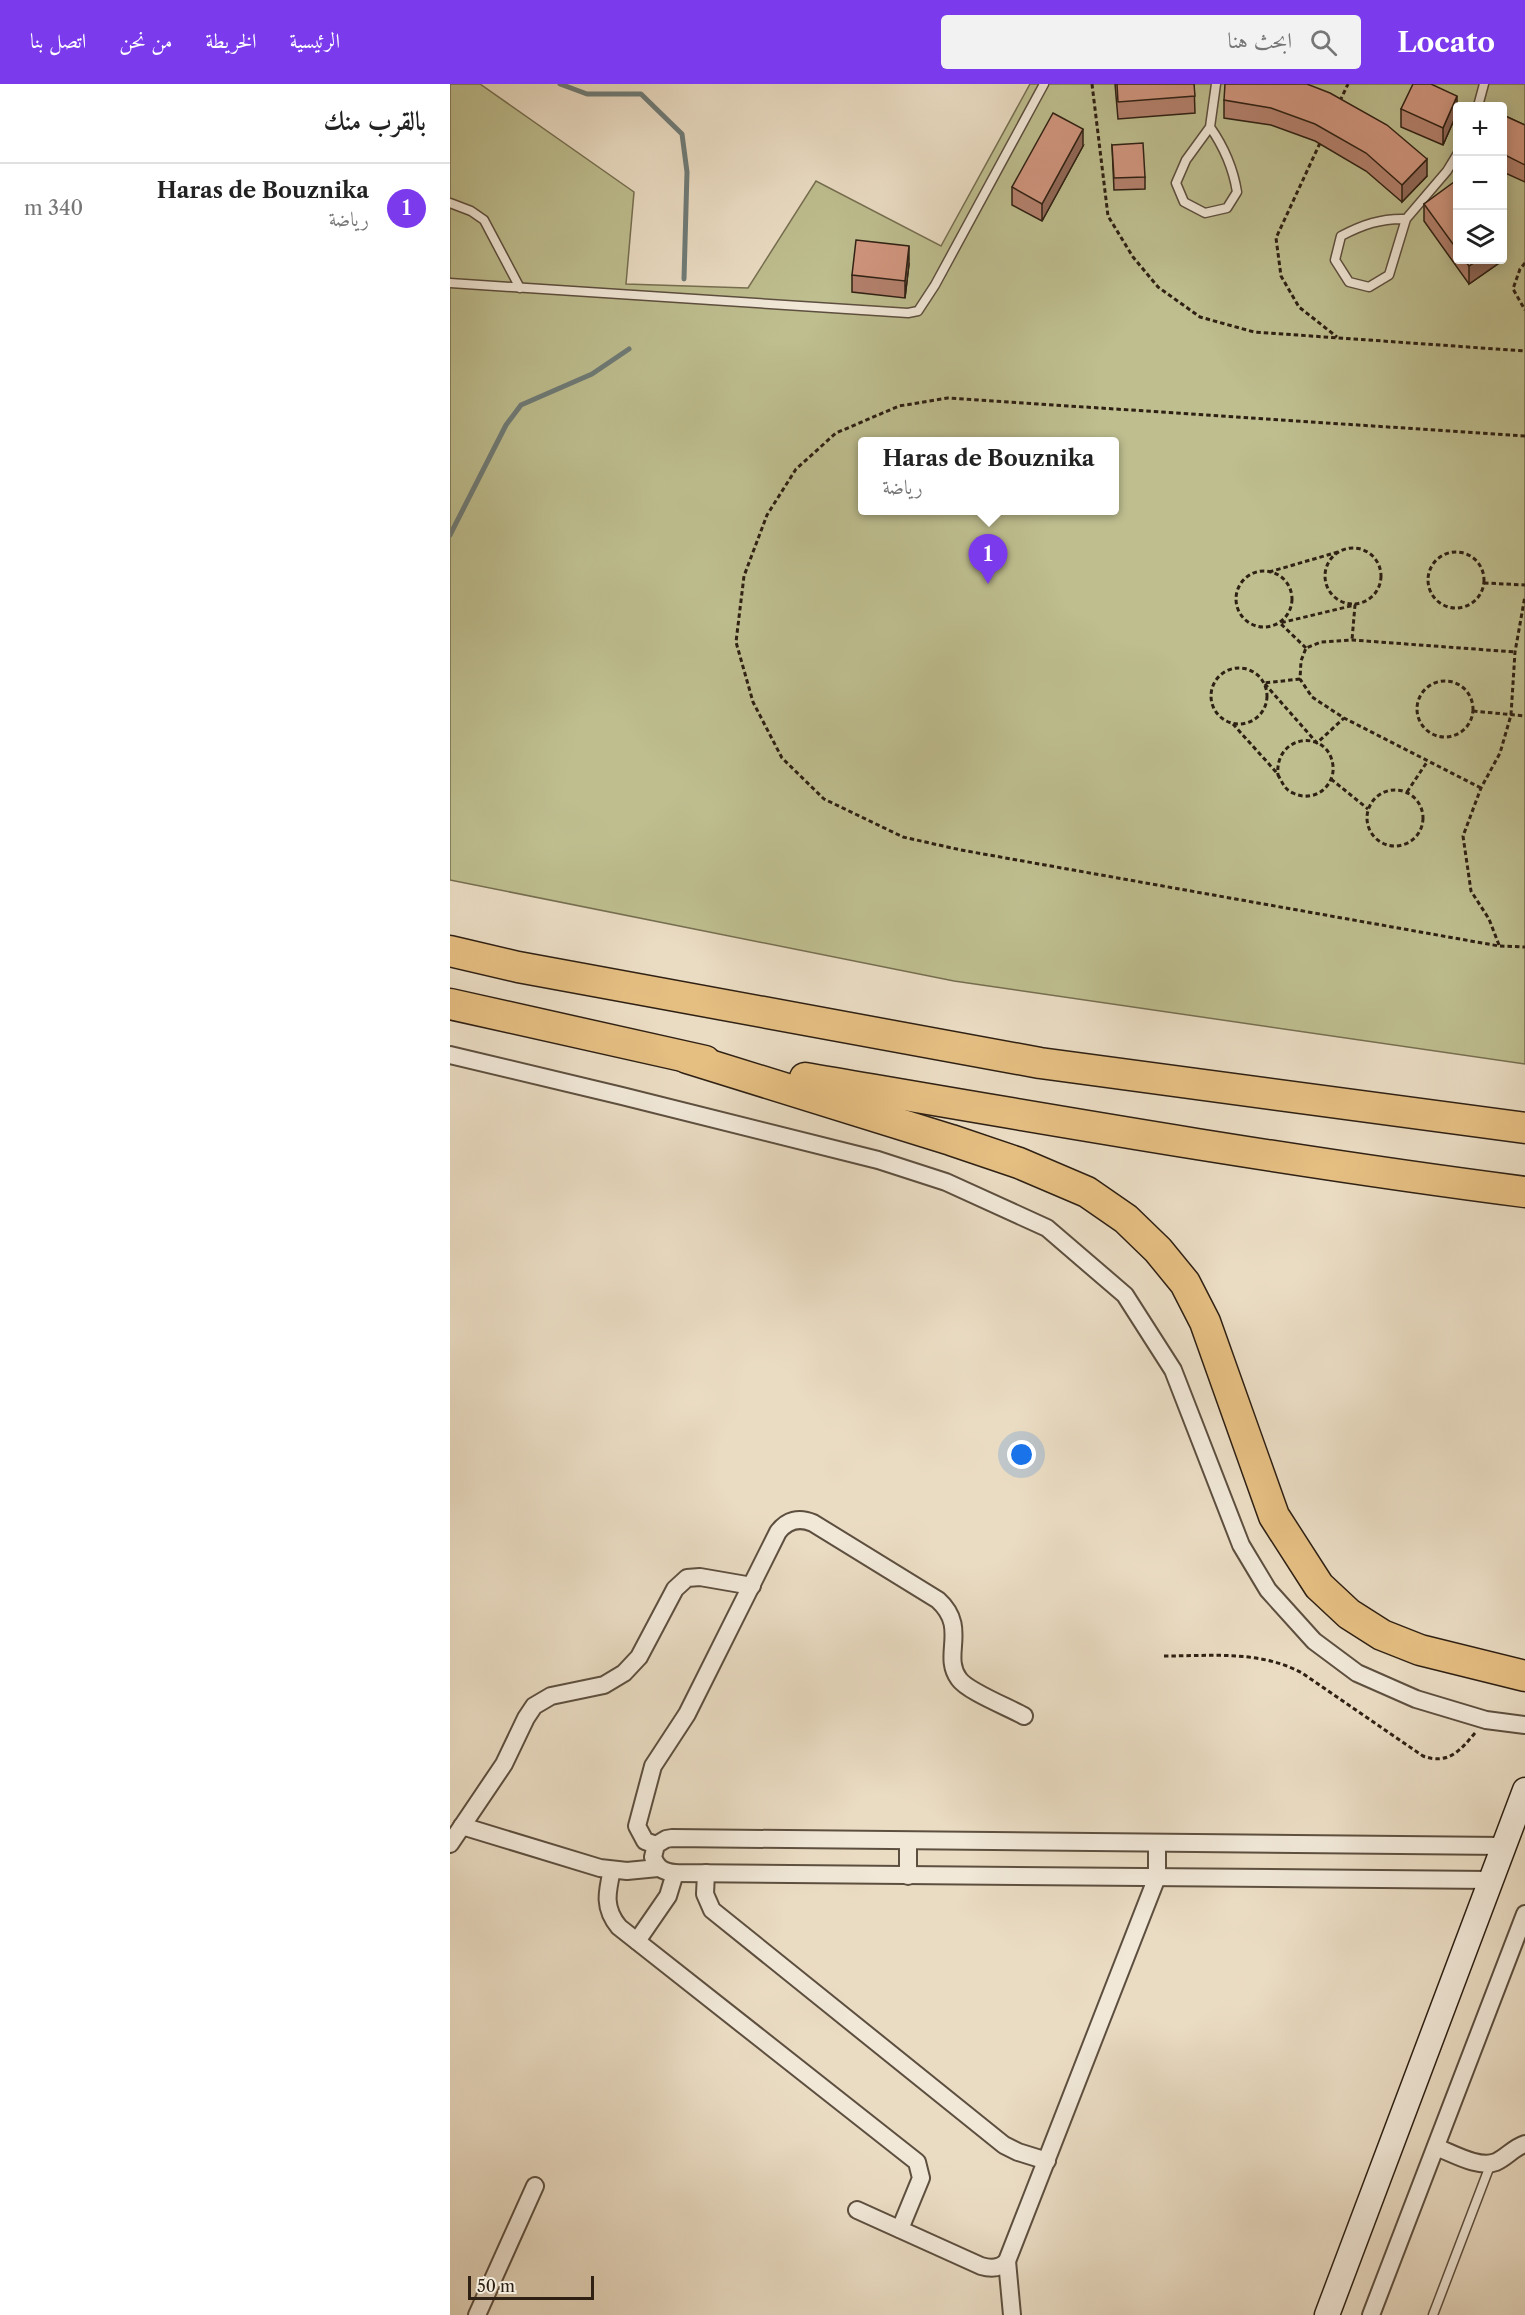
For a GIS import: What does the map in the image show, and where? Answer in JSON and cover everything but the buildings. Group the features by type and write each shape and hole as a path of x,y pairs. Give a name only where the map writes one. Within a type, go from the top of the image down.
{"highway":[{"path":"450,951 529,969 1040,1063 1525,1128"},
{"path":"450,1004 687,1058 1167,1140 1372,1172 1525,1192"},
{"path":"687,1058 1019,1163 1087,1192 1126,1219 1158,1250 1185,1283 1205,1322 1274,1516 1319,1586 1349,1614 1382,1635 1420,1650 1525,1676"},
{"path":"1347,1105 1525,1116"}],"street":[{"path":"450,1055 634,1098 878,1160 946,1182 1047,1228 1125,1295 1173,1370 1241,1545 1268,1590 1314,1641 1358,1673 1416,1699 1486,1720 1525,1725"},
{"path":"656,1845 645,1841 637,1826 649,1775 658,1757 687,1714 783,1526 795,1520 813,1523 944,1606 953,1623 954,1666 959,1680 1024,1716"},
{"path":"450,1844 504,1764 534,1706 551,1696 598,1687 624,1673 639,1657 675,1589 682,1581 693,1576 752,1586"},
{"path":"1327,2315 1525,1790"},
{"path":"462,1826 612,1870 658,1868"},
{"path":"1491,1880 675,1873 658,1868 653,1857 656,1845 672,1838 1504,1846"},
{"path":"908,1841 908,1876"},
{"path":"1012,2315 1007,2261 1157,1877 1157,1843"},
{"path":"612,1870 606,1898 607,1909 619,1927 917,2162 921,2178 900,2229"},
{"path":"637,1941 668,1896 675,1873"},
{"path":"706,1873 706,1900 716,1913 1004,2145 1023,2154 1047,2161"},
{"path":"1371,2315 1525,1914"},
{"path":"1436,2147 1477,2162 1491,2163 1525,2144"},
{"path":"477,2315 535,2186"},
{"path":"857,2210 987,2268 999,2267 1007,2261"}],"lane":[{"path":"450,283 908,313 918,310 935,285 1044,84"},
{"path":"1210,126 1222,144 1234,172 1237,192 1227,208 1205,213 1184,202 1176,183 1186,160 1210,126 1216,84"},
{"path":"1479,102 1484,84"},
{"path":"1406,219 1392,218 1362,225 1341,236 1335,260 1349,282 1369,287 1389,274 1406,219 1447,171 1456,156"},
{"path":"450,203 471,211 484,220 520,288"},
{"path":"1433,2315 1491,2163"}],"path":[{"path":"1092,84 1108,216 1133,257 1158,287 1200,317 1254,332 1525,351"},
{"path":"1338,105 1348,84"},
{"path":"1324,135 1276,238 1281,276 1299,307 1338,338"},
{"path":"1525,263 1520,269 1514,289 1525,310"},
{"path":"1525,436 948,398 899,406 836,433 796,469 767,515 744,576 736,642 753,702 782,758 824,799 903,837 961,850 1499,946 1525,947"},
{"path":"1269,572 1342,550 1358,549 1372,556 1381,571 1382,579 1375,595 1362,603 1266,627 1251,624 1240,613 1237,606 1238,590 1246,577 1261,571 1284,579 1292,593 1291,610 1280,623"},
{"path":"1342,550 1326,567 1326,583 1334,597 1347,604 1355,605"},
{"path":"1460,553 1475,560 1480,567 1484,583 1478,598 1472,604 1457,609 1449,608 1436,600 1428,587 1427,579 1432,564 1444,554 1460,553"},
{"path":"1484,583 1525,585"},
{"path":"1499,946 1489,919 1471,891 1463,836 1481,789 1500,753 1511,715 1515,652 1525,596"},
{"path":"1352,640 1355,605"},
{"path":"1280,623 1306,648"},
{"path":"1481,789 1344,718 1312,697 1300,679 1301,661 1306,648 1321,642 1352,640 1515,652"},
{"path":"1236,668 1252,671 1264,683 1317,743 1330,754 1333,762 1331,779 1321,792 1307,796 1292,793 1233,724 1215,711 1211,695 1221,675 1236,668"},
{"path":"1264,683 1300,679"},
{"path":"1449,681 1464,688 1469,695 1473,711 1467,727 1461,732 1446,737 1438,736 1425,729 1420,723 1418,700 1427,687 1434,683 1449,681"},
{"path":"1233,724 1248,723 1261,715 1268,699 1264,683"},
{"path":"1473,711 1525,716"},
{"path":"1317,743 1344,718"},
{"path":"1278,775 1278,759 1287,747 1302,740 1317,743"},
{"path":"1407,792 1427,762"},
{"path":"1331,779 1368,809"},
{"path":"1392,790 1407,792 1420,804 1423,820 1417,836 1404,844 1389,845 1375,838 1368,825 1368,809 1372,802 1384,792 1392,790"},
{"path":"1164,1656 1253,1657 1282,1663 1302,1673 1423,1756 1431,1759 1448,1758 1455,1755 1486,1720"}],"green space":[{"path":"450,84 480,84 634,192 626,284 748,288 816,181 941,246 1030,84 1525,84 1525,1064 954,981 450,880"}],"waterway":[{"path":"560,84 587,94 641,94 682,134 687,172 684,279"},
{"path":"450,535 506,425 521,405 592,374 629,349"}],"place":[{"name":"Haras de Bouznika","path":"988,584"}]}
